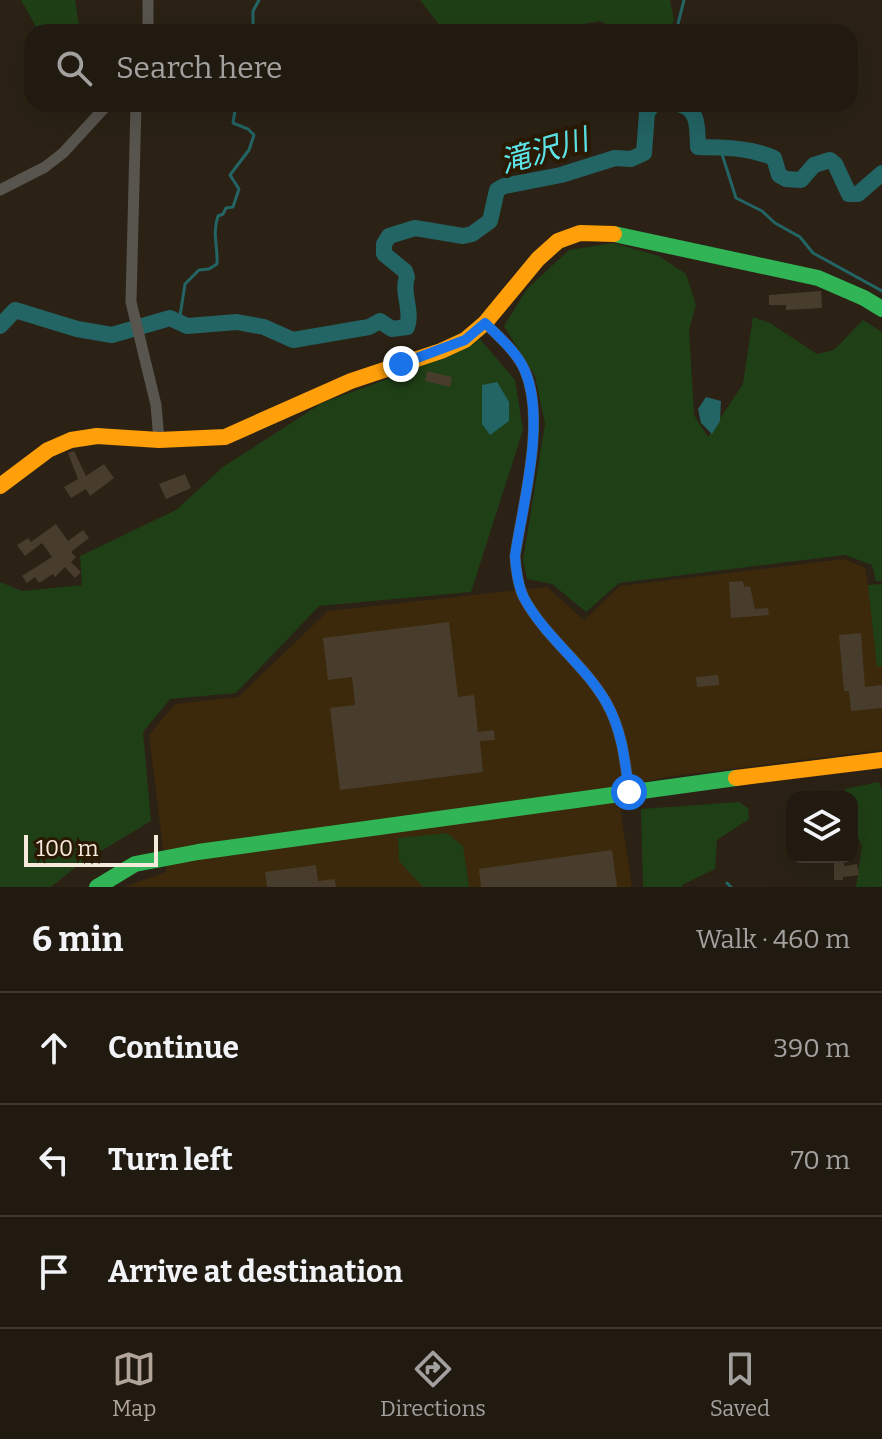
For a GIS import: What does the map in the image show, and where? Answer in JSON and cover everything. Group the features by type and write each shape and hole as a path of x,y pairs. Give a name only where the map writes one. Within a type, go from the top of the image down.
{"street":[{"path":"148,0 148,24"},
{"path":"0,190 45,167 63,153 101,112"},
{"path":"136,112 130,264 134,320 156,405 159,440"},
{"path":"0,486 48,450 71,440 97,436 159,440 225,437 351,381 441,351 465,340 485,323 538,259 558,241 580,233 607,232 818,278 882,309"},
{"path":"485,323 511,349 524,370 533,400 534,430 515,556 516,574 524,598 592,680 615,718 622,742 629,792"},
{"path":"97,887 135,864 154,859 882,760"}],"shaded area":[{"path":"844,559 865,568 868,585 882,584 882,750 666,777 617,788 632,887 125,887 166,872 149,735 175,704 238,697 328,611 547,587 584,620 620,586"}],"green space":[{"path":"21,0 75,0 79,24 34,24"},
{"path":"420,0 670,0 674,20 672,24 606,24 600,21 583,24 439,24"},
{"path":"613,243 659,256 686,274 696,305 689,330 694,415 708,437 743,384 753,317 770,323 817,354 834,350 863,320 882,332 882,581 876,581 872,565 845,555 619,583 586,612 552,584 527,579 523,560 545,424 535,376 504,326 527,289 569,250"},
{"path":"480,339 515,380 523,430 471,592 319,606 236,693 170,699 143,732 151,821 81,863 51,887 0,887 0,582 22,591 82,585 80,556 176,510 223,467 322,403 393,377"},
{"path":"882,584 882,666 877,667 868,585"},
{"path":"879,782 882,791 882,887 856,887 862,846 858,837 858,791 845,789"},
{"path":"739,802 748,808 749,819 717,840 715,869 682,887 643,887 641,809"},
{"path":"447,833 463,846 469,887 423,887 399,861 398,838"}],"water":[{"path":"497,382 509,402 509,421 490,435 482,424 482,385"},
{"path":"706,397 721,401 720,421 712,434 701,423 698,409"}],"building":[{"path":"821,291 822,308 786,310 786,305 769,305 769,295"},
{"path":"427,371 452,377 450,387 425,381"},
{"path":"74,451 86,476 104,464 114,478 90,496 86,489 71,498 64,487 78,479 68,453"},
{"path":"185,474 191,488 166,499 159,484"},
{"path":"56,524 68,541 83,530 89,538 71,552 76,557 71,562 81,572 75,578 65,567 55,577 53,574 39,583 35,577 27,583 22,576 52,557 42,543 25,556 17,545 28,538 31,542"},
{"path":"743,581 744,587 750,586 755,609 768,608 769,615 731,618 729,582"},
{"path":"449,622 458,697 474,695 478,732 494,730 495,740 480,741 483,772 340,790 330,708 355,705 352,677 328,680 323,638"},
{"path":"861,633 865,687 882,685 882,708 851,711 849,691 844,691 839,635"},
{"path":"718,675 719,685 697,687 696,677"},
{"path":"612,850 617,887 481,887 479,869"},
{"path":"834,863 844,863 844,866 857,864 859,875 834,880"},
{"path":"316,865 318,881 335,879 336,887 267,887 265,872"}],"waterway":[{"path":"253,24 253,11 259,0"},
{"path":"678,24 684,0"},
{"path":"187,326 180,316 185,284 199,270 217,264 216,222 226,208 233,207 239,189 230,175 249,150 254,135 233,123 235,112"},
{"name":"滝沢川","path":"0,326 15,310 77,329 112,335 170,318 187,326 237,322 264,327 293,340 369,327 380,321 392,329 407,327 407,277 405,271 384,254 384,244 389,236 415,228 463,236 472,234 490,221 497,190 504,186 561,175 615,158 631,159 644,153 648,112"},
{"name":"滝沢川","path":"692,112 697,127 698,147 765,154 774,158 779,175 786,179 801,180 814,165 830,160 835,164 849,194 858,194 882,173"},
{"path":"720,148 736,198 762,211 775,223 800,237 813,253 882,291"},
{"path":"727,883 731,887"}],"traffic: fast":[{"path":"614,234 818,278 882,309"},
{"path":"97,887 135,864 198,852 736,778"}],"traffic: slow":[{"path":"0,486 48,450 71,440 97,436 159,440 225,437 351,381 441,351 465,340 485,323 538,259 558,241 580,233 614,234"},
{"path":"736,778 882,760"}],"route":[{"path":"401,364 465,340 485,323 511,349 524,370 533,400 534,430 515,556 516,574 524,598 592,680 615,718 622,742 629,792"}]}
